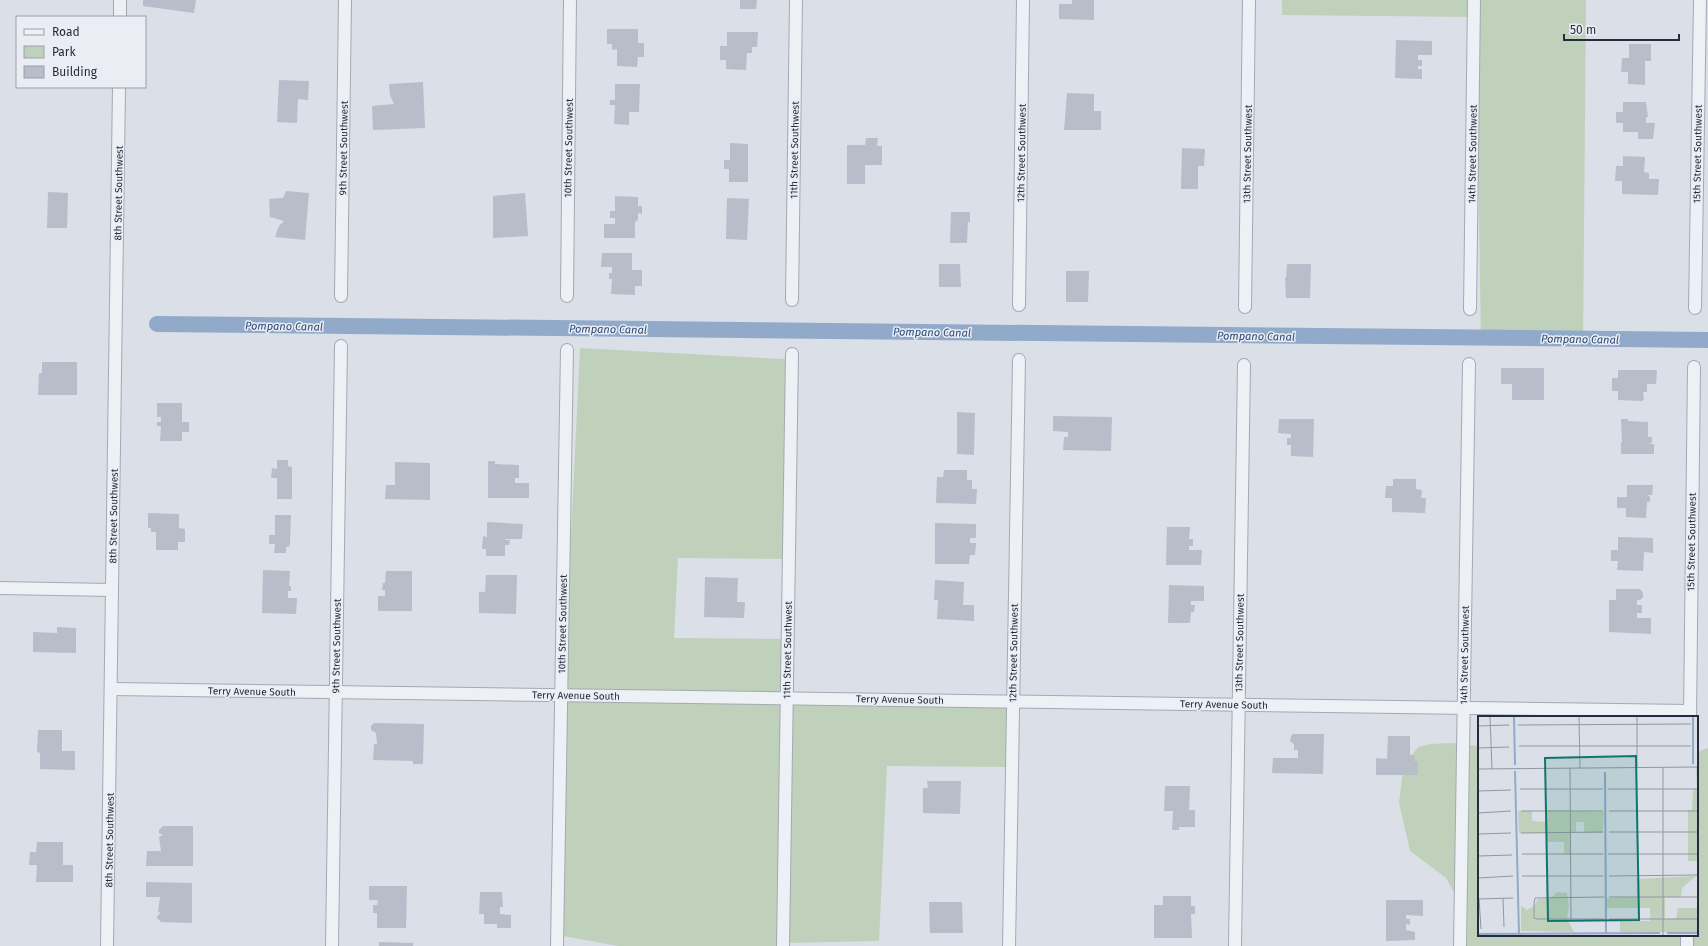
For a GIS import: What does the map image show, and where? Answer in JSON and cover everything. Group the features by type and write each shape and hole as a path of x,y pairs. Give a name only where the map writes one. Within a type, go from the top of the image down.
{"street":[{"path":"120,0 120,16"},
{"name":"9th Street Southwest","path":"341,296 345,0"},
{"name":"10th Street Southwest","path":"567,296 570,0"},
{"name":"11th Street Southwest","path":"792,300 796,0"},
{"name":"12th Street Southwest","path":"1019,305 1023,0"},
{"name":"13th Street Southwest","path":"1244,307 1249,0"},
{"name":"14th Street Southwest","path":"1470,309 1474,0"},
{"name":"15th Street Southwest","path":"1695,308 1700,0"},
{"name":"8th Street Southwest","path":"107,946 119,88"},
{"name":"9th Street Southwest","path":"332,946 341,346"},
{"name":"10th Street Southwest","path":"558,946 567,350"},
{"name":"11th Street Southwest","path":"783,946 792,354"},
{"name":"12th Street Southwest","path":"1009,946 1019,360"},
{"name":"14th Street Southwest","path":"1460,946 1469,364"},
{"name":"13th Street Southwest","path":"1235,946 1244,365"},
{"name":"15th Street Southwest","path":"1690,714 1694,367"},
{"path":"0,588 112,590"},
{"name":"Terry Avenue South","path":"111,689 1464,707 1690,714"},
{"path":"1686,946 1687,936"}],"green space":[{"path":"1282,0 1586,0 1583,346 1481,344 1476,17 1282,15"},
{"path":"580,348 799,360 791,559 678,558 674,638 784,639 784,698 1018,702 1012,767 887,766 879,941 787,943 786,946 618,946 552,934"},
{"path":"1451,743 1478,746 1478,936 1698,936 1698,752 1708,748 1708,946 1466,946 1463,908 1446,878 1410,851 1399,803 1402,778 1408,761 1418,747 1431,744"}],"building":[{"path":"143,0 196,0 194,13 143,6"},
{"path":"740,0 757,0 756,9 740,9"},
{"path":"1072,0 1094,0 1094,20 1059,19 1059,4 1072,4"},
{"path":"607,29 638,29 638,43 644,43 644,57 638,57 637,67 617,66 617,49 612,50 612,44 607,44"},
{"path":"727,32 758,32 757,47 752,47 752,53 747,53 746,70 726,69 726,60 720,60 720,46 727,46"},
{"path":"1396,40 1432,41 1432,55 1418,55 1418,60 1422,60 1422,66 1418,66 1418,69 1422,69 1422,79 1395,78"},
{"path":"1629,44 1651,44 1651,61 1645,61 1645,85 1628,84 1628,72 1621,72 1622,58 1629,58"},
{"path":"279,80 309,81 308,100 298,99 297,123 277,122"},
{"path":"423,82 425,128 373,130 372,106 394,104 390,95 389,84"},
{"path":"615,84 640,84 639,112 629,112 629,125 614,124 615,105 610,105 610,100 615,100"},
{"path":"1067,93 1094,94 1094,111 1101,111 1101,130 1064,130"},
{"path":"1623,102 1646,102 1648,117 1646,117 1646,123 1655,123 1653,139 1638,139 1638,132 1623,132 1623,123 1616,123 1616,112 1623,112"},
{"path":"866,138 878,138 877,146 882,146 882,165 865,165 865,184 847,184 847,145 865,145"},
{"path":"730,143 748,144 748,182 729,182 729,169 724,169 724,160 730,160"},
{"path":"1182,148 1205,149 1204,166 1198,166 1198,189 1181,189"},
{"path":"1623,156 1645,157 1644,172 1649,173 1649,179 1659,179 1658,195 1622,194 1622,181 1615,181 1616,166 1623,166"},
{"path":"286,191 309,193 305,240 275,237 279,226 284,221 270,217 269,199 283,198"},
{"path":"48,192 68,193 67,228 47,228"},
{"path":"525,193 528,236 493,238 493,196"},
{"path":"615,196 638,197 638,206 642,206 642,214 638,213 638,220 635,222 635,238 604,238 604,224 615,224 615,218 610,218 610,211 615,211"},
{"path":"727,198 749,199 747,240 726,239"},
{"path":"951,212 970,212 967,243 950,243"},
{"path":"602,253 632,253 632,270 642,270 642,286 635,286 635,295 611,294 612,279 609,279 609,273 612,273 612,267 601,267"},
{"path":"939,264 960,264 961,287 939,287"},
{"path":"1287,264 1311,264 1310,298 1286,298 1285,278"},
{"path":"1066,271 1089,271 1088,302 1066,302"},
{"path":"42,362 77,362 77,395 38,395 39,373 42,373"},
{"path":"1501,368 1544,368 1544,400 1512,400 1512,384 1501,384"},
{"path":"1618,370 1657,370 1656,384 1647,384 1647,392 1643,392 1644,399 1642,401 1618,400 1618,391 1612,391 1612,378 1618,378"},
{"path":"157,403 182,403 182,422 189,422 189,432 182,432 182,441 160,441 161,426 157,426 157,422 161,422 161,417 157,417"},
{"path":"957,412 975,413 974,455 957,454"},
{"path":"1053,416 1112,417 1111,451 1063,450 1064,437 1068,437 1068,432 1053,431"},
{"path":"1279,419 1314,419 1313,457 1291,456 1291,445 1287,445 1287,438 1291,438 1291,434 1278,433"},
{"path":"1621,419 1628,419 1628,421 1648,422 1648,437 1652,437 1652,443 1648,444 1654,444 1654,454 1621,454"},
{"path":"277,460 288,460 288,466 292,467 292,499 277,499 277,478 271,478 272,468 277,469"},
{"path":"488,461 495,461 495,464 519,465 519,478 515,478 515,483 529,483 529,498 488,498"},
{"path":"395,462 430,463 430,500 385,499 386,485 395,485"},
{"path":"944,470 967,470 967,480 972,480 972,489 977,489 976,504 936,503 937,477 943,477"},
{"path":"1393,479 1416,479 1416,489 1422,490 1421,498 1426,498 1425,513 1392,512 1392,498 1385,498 1386,486 1393,486"},
{"path":"1627,485 1653,485 1652,495 1647,495 1650,497 1650,502 1647,502 1646,518 1626,517 1626,508 1617,508 1617,497 1627,497"},
{"path":"148,513 179,514 179,528 185,529 185,542 178,542 178,550 156,550 156,532 151,532 151,528 148,528"},
{"path":"275,515 291,515 290,543 289,547 286,547 286,553 274,553 275,544 269,544 269,535 275,535"},
{"path":"487,522 523,524 522,539 505,540 510,540 509,545 505,545 505,556 486,556 486,549 482,549 483,536 487,537"},
{"path":"935,523 976,524 976,538 970,538 970,543 976,543 975,555 970,555 969,564 935,564"},
{"path":"1167,527 1190,527 1189,539 1193,539 1193,546 1189,546 1189,550 1202,550 1201,565 1166,565"},
{"path":"1618,537 1653,538 1653,553 1644,552 1643,571 1617,570 1618,561 1611,561 1611,550 1618,550"},
{"path":"263,570 290,571 289,586 291,586 291,591 288,591 288,598 297,598 296,614 262,613"},
{"path":"386,571 412,571 412,611 378,611 378,596 385,596 385,590 382,590 383,583 385,583"},
{"path":"486,575 517,575 516,614 479,613 479,592 485,592"},
{"path":"705,577 738,578 737,602 745,602 744,618 704,617"},
{"path":"935,580 964,582 963,605 974,605 974,621 937,619 938,600 934,600"},
{"path":"1169,585 1204,586 1204,601 1191,601 1191,605 1195,605 1194,612 1191,612 1190,623 1168,623"},
{"path":"1616,589 1640,589 1643,593 1643,597 1640,600 1637,600 1637,605 1642,605 1642,613 1637,613 1637,618 1651,618 1651,634 1609,632 1609,600 1616,600"},
{"path":"57,627 76,628 76,653 33,652 33,632 57,633"},
{"path":"374,723 424,724 423,764 413,764 413,761 373,760 374,744 377,744 376,733 371,730 371,726"},
{"path":"38,730 62,730 62,751 75,751 75,770 40,769 40,753 37,752"},
{"path":"1293,734 1324,734 1323,774 1272,773 1273,758 1298,758 1298,750 1294,750 1294,744 1290,741"},
{"path":"1388,736 1410,736 1410,755 1414,755 1414,761 1418,761 1418,775 1376,775 1376,758 1387,759"},
{"path":"927,781 961,781 960,814 923,813 923,788 928,788"},
{"path":"1165,786 1190,786 1189,810 1195,810 1195,827 1179,827 1179,830 1172,830 1173,811 1164,811"},
{"path":"163,826 193,826 193,866 146,866 147,851 161,851 159,837 163,835 159,833 159,830"},
{"path":"37,842 63,842 63,865 73,865 73,882 36,882 37,865 29,865 30,852 36,852"},
{"path":"146,882 192,883 192,923 161,922 157,918 161,913 158,912 160,897 146,897"},
{"path":"369,886 407,886 406,928 377,928 377,913 373,913 373,905 377,905 378,900 369,900"},
{"path":"480,892 502,892 503,907 500,907 500,914 511,915 511,928 497,928 497,924 484,924 484,914 479,914"},
{"path":"1163,896 1191,896 1191,906 1195,906 1195,914 1191,914 1192,938 1154,938 1154,905 1163,905"},
{"path":"1386,900 1423,900 1423,916 1406,915 1406,919 1410,919 1410,925 1406,924 1406,930 1415,932 1415,940 1386,941"},
{"path":"929,902 962,902 963,933 930,933"},
{"path":"379,942 413,943 413,946 379,946"}],"waterway":[{"name":"Pompano Canal","path":"157,324 1708,340"}]}
